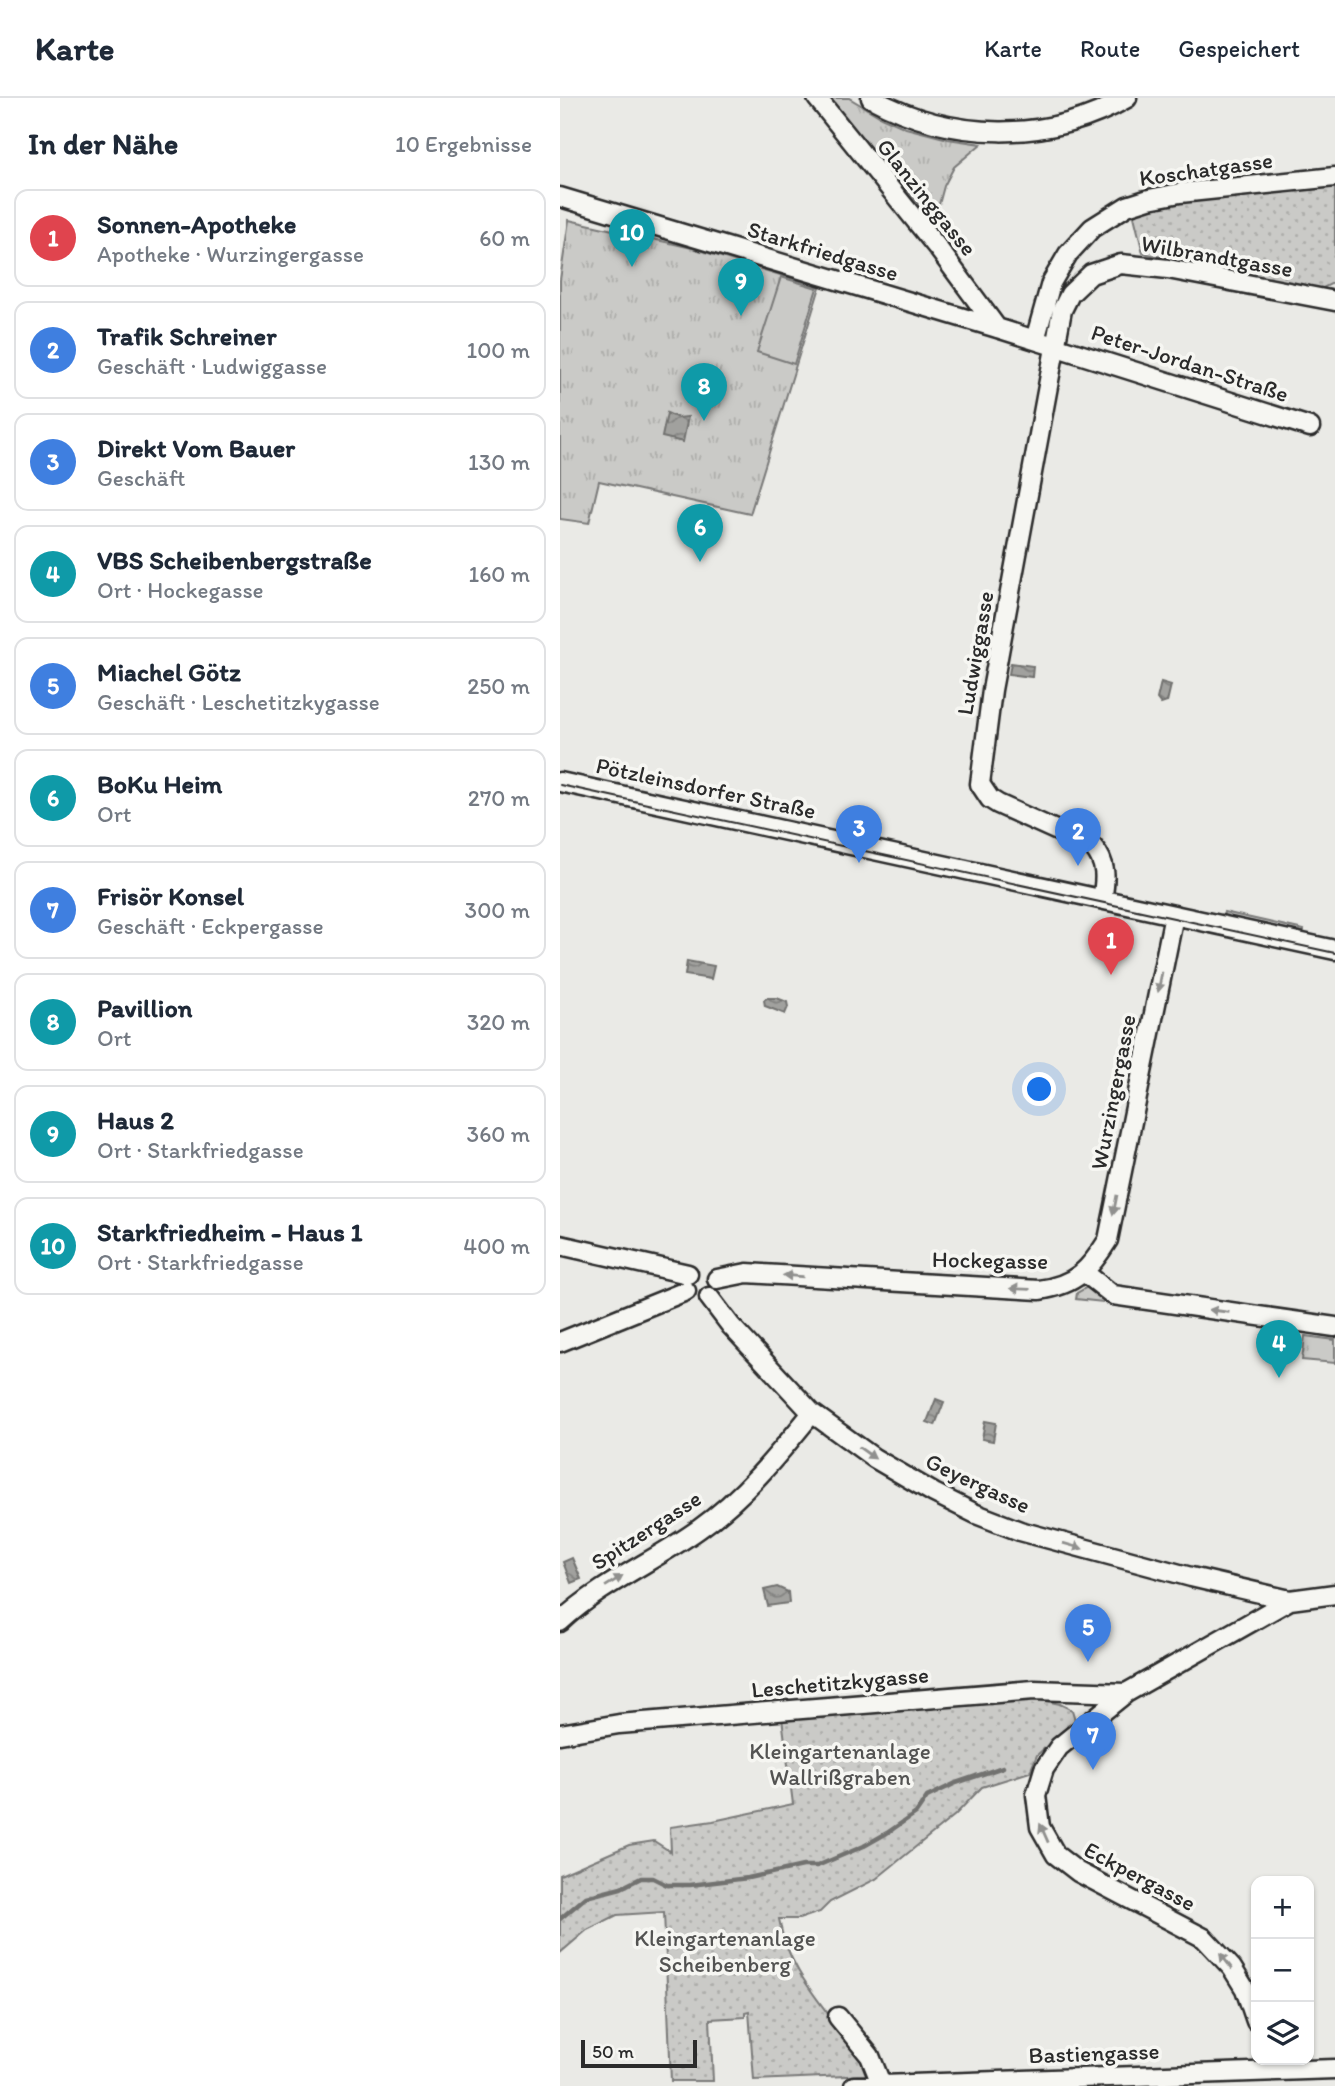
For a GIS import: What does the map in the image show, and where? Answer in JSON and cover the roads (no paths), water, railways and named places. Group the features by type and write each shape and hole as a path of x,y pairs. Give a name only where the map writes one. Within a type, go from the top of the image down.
{"street":[{"name":"Glanzinggasse","path":"817,98 937,247 997,328"},
{"name":"Glanzinggasse","path":"871,98 908,116 937,125 960,130 1011,132 1076,120 1127,98"},
{"name":"Koschatgasse","path":"1035,340 1051,283 1068,254 1092,228 1128,205 1180,193 1335,177"},
{"name":"Starkfriedgasse","path":"564,200 1055,346"},
{"name":"Wilbrandtgasse","path":"1055,346 1062,310 1070,295 1091,274 1121,264 1168,269 1335,301"},
{"name":"Peter-Jordan-Straße","path":"1055,346 1310,427"},
{"name":"Ludwiggasse","path":"1055,346 992,691 980,784 990,799 998,804 1093,847 1103,859 1105,867 1102,900"},
{"name":"Pötzleinsdorfer Straße","path":"560,782 1335,950"},
{"name":"Wurzingergasse","path":"1085,1272 1108,1240 1174,915"},
{"name":"Hockegasse","path":"560,1245 687,1283 696,1297 709,1297"},
{"name":"Hockegasse","path":"687,1283 702,1270 716,1279 747,1273 1039,1290 1058,1286 1085,1272"},
{"path":"1085,1272 1112,1295 1335,1327"},
{"path":"709,1297 717,1289 716,1279"},
{"path":"560,1342 678,1296 687,1283"},
{"name":"Geyergasse","path":"709,1297 731,1326 811,1413 874,1458 976,1514 1020,1531 1086,1550 1290,1600"},
{"name":"Spitzergasse","path":"560,1622 612,1581 700,1529 762,1472 811,1413"},
{"name":"Eckpergasse","path":"1251,2006 1245,1989 1232,1968 1204,1938 1078,1872 1056,1855 1040,1827 1036,1795 1039,1780 1050,1757 1067,1740 1126,1693 1290,1600 1335,1594"},
{"name":"Leschetitzkygasse","path":"560,1734 619,1724 1034,1690 1126,1693"},
{"path":"838,2017 870,2056 882,2085"},
{"name":"Bastiengasse","path":"854,2086 1335,2069"}],"water":[{"path":"667,413 678,418 688,417 683,442 662,437"},
{"path":"1011,663 1033,666 1032,677 1009,674"},
{"path":"1161,682 1171,685 1167,702 1161,704 1157,699"},
{"path":"687,961 714,966 711,979 685,975"},
{"path":"767,998 787,1002 785,1014 765,1006 764,1000"},
{"path":"936,1399 944,1402 935,1425 927,1422"},
{"path":"985,1421 996,1423 993,1441 982,1439"},
{"path":"572,1558 581,1579 571,1583 563,1562"},
{"path":"777,1587 788,1592 789,1603 768,1606 764,1590"}],"waterway":[{"path":"560,1919 586,1897 621,1888 641,1878 653,1878 667,1885 690,1885 817,1866 887,1833 916,1813 927,1797 956,1783 1003,1767"}],"tram line":[{"path":"560,785 1335,953"}],"place":[{"name":"Starkfriedheim - Haus 1","path":"632,267"},
{"name":"Haus 2","path":"741,316"},
{"name":"Pavillion","path":"704,421"},
{"name":"BoKu Heim","path":"700,562"},
{"name":"Direkt Vom Bauer","path":"859,863"},
{"name":"Trafik Schreiner","path":"1078,866"},
{"name":"Sonnen-Apotheke","path":"1111,975"},
{"name":"VBS Scheibenbergstraße","path":"1279,1378"},
{"name":"Miachel Götz","path":"1088,1662"},
{"name":"Frisör Konsel","path":"1093,1770"}],"park label":[{"name":"Kleingartenanlage Wallrißgraben","path":"840,1764"},
{"name":"Kleingartenanlage Scheibenberg","path":"725,1951"}]}
